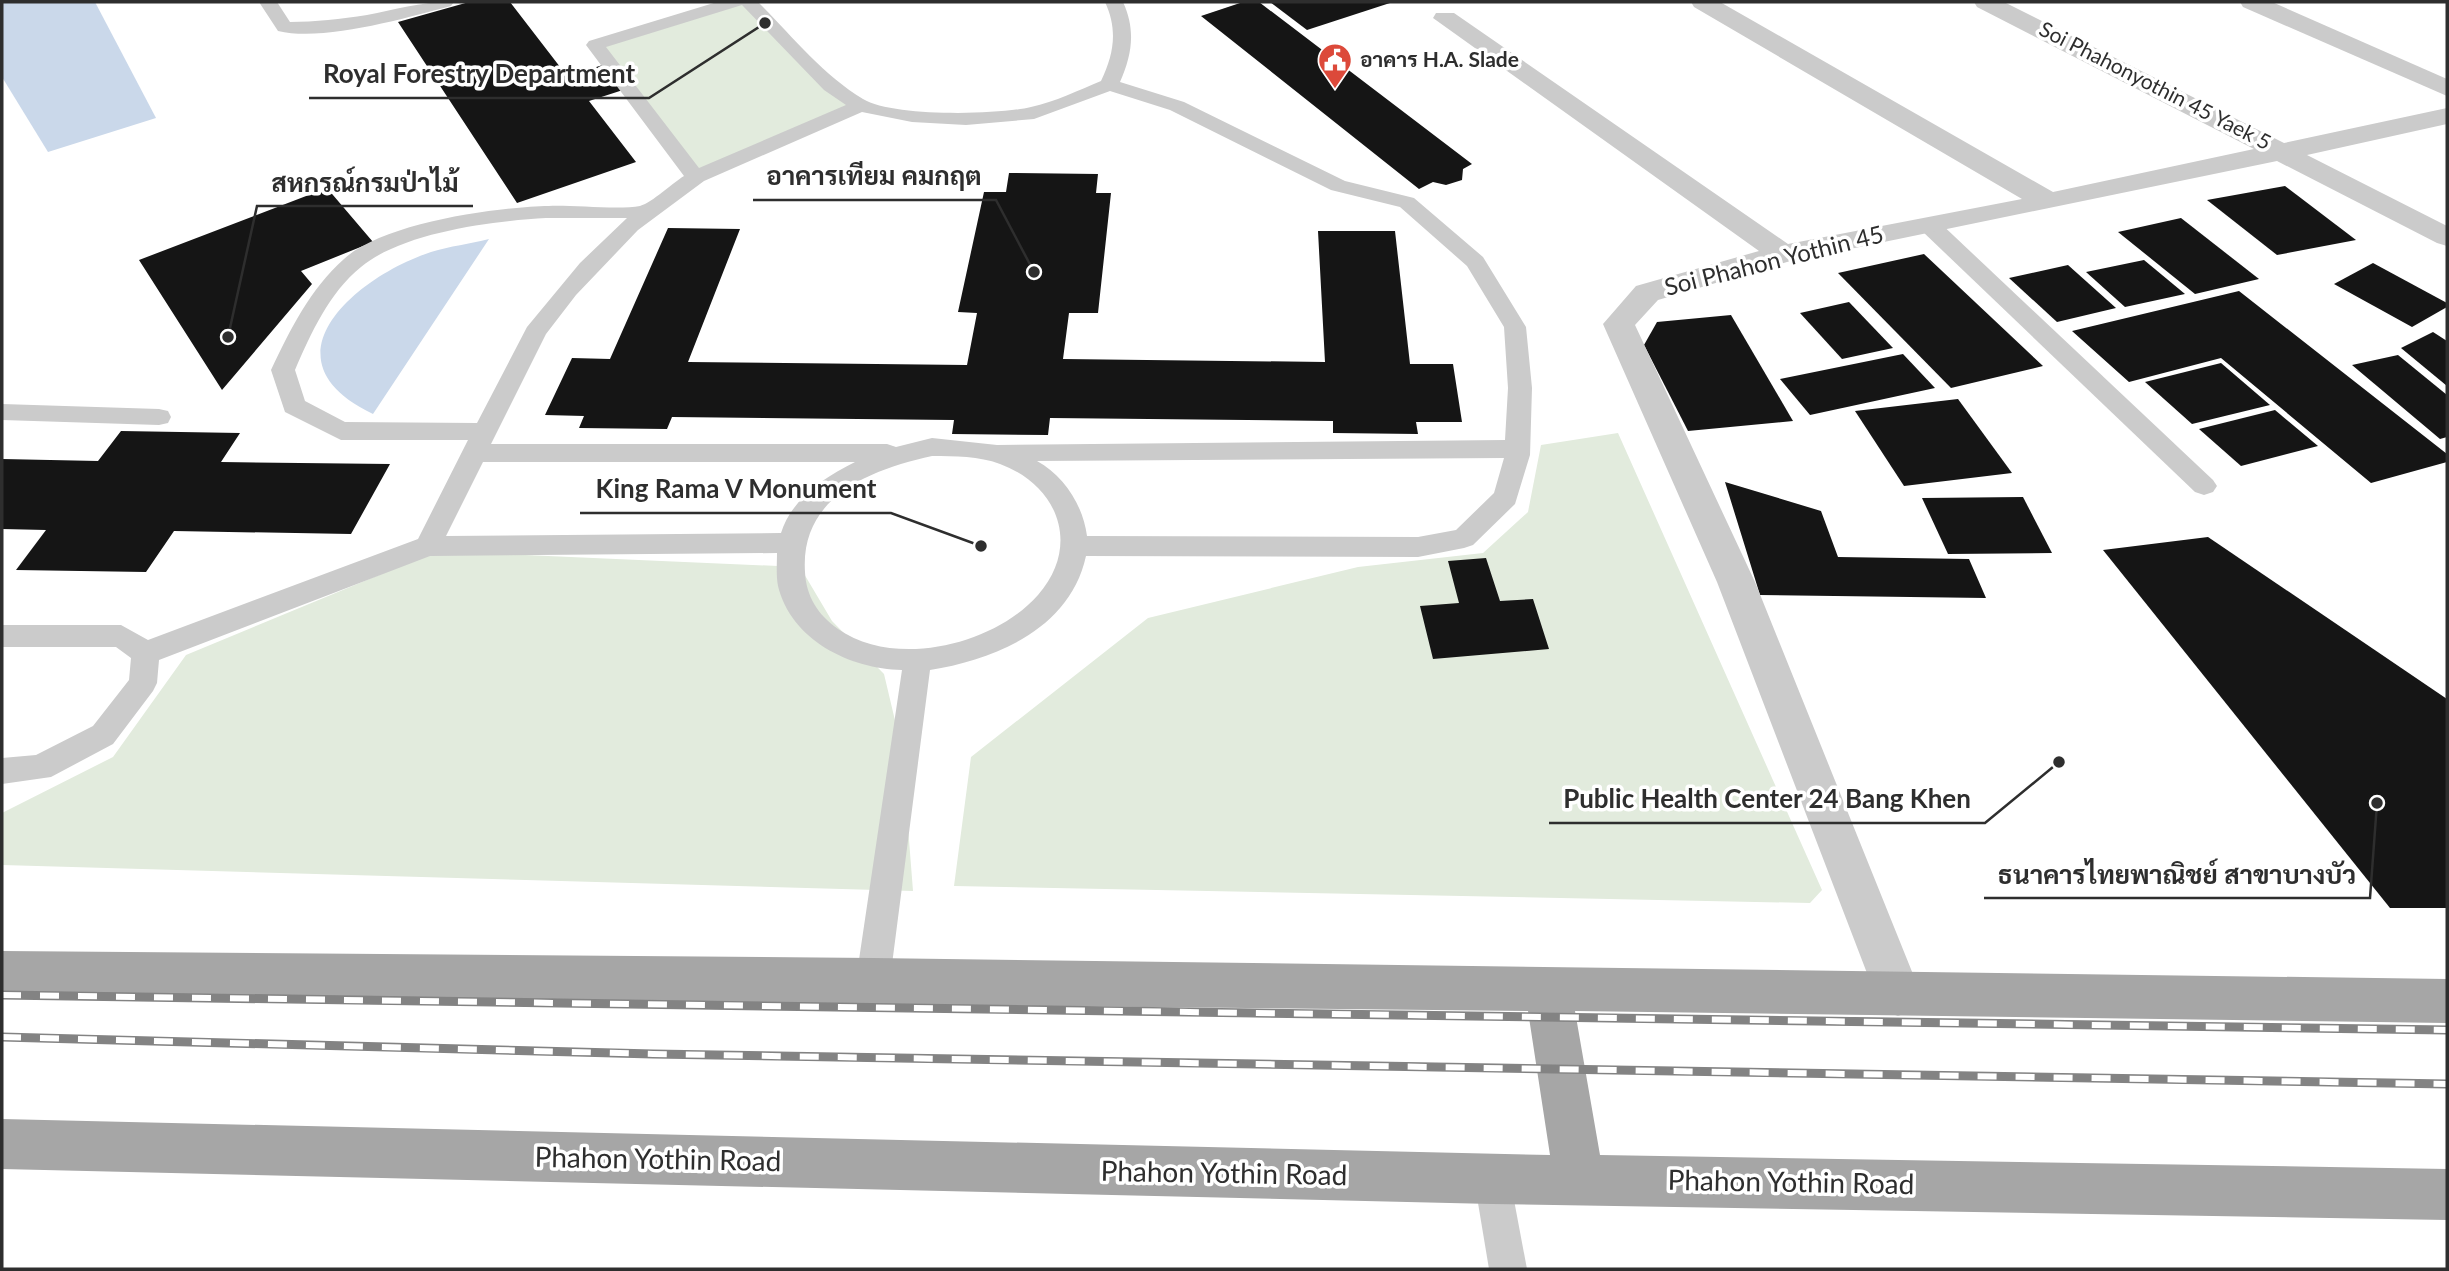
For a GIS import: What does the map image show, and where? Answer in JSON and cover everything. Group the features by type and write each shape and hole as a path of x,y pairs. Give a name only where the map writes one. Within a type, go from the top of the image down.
{"main road":[{"path":"2,973 873,980 2447,1001"},
{"path":"1548,990 1579,1178"},
{"name":"Phahon Yothin Road","path":"2,1144 1492,1179 1579,1178 2447,1195"}],"street":[{"path":"1703,2 2049,202"},
{"name":"Soi Phahonyothin 45 Yaek 5","path":"1986,2 2286,152 2447,237"},
{"path":"2252,2 2447,88"},
{"path":"1445,18 1783,254"},
{"name":"Soi Phahon Yothin 45","path":"1898,994 1736,582 1619,324 1647,293 1783,254 2049,202 2447,116"}],"lane":[{"path":"268,2 284,27 318,29 364,22 445,2"},
{"path":"696,178 595,45 735,2"},
{"path":"748,2 831,86 860,106 912,116 966,119 1034,113 1109,85 1177,106 1338,186 1407,202 1475,262 1515,327 1520,388 1517,449 1506,497 1464,538 1418,547 1075,545"},
{"path":"1109,85 1123,49 1123,18 1114,2"},
{"path":"428,546 535,332 557,300 647,212 696,178 860,106"},
{"path":"647,212 542,211 465,219 411,234 354,261 312,308 283,370 294,406 341,431 480,442 899,453 943,447 995,452 1517,449"},
{"path":"1929,225 2204,486"},
{"path":"2,412 159,417"},
{"path":"899,453 842,479 820,497 803,519 791,543 788,568 792,592 804,615 824,634 851,649 882,657 917,661 956,655 993,643 1026,624 1052,600 1068,573 1075,545 1070,515 1054,487 1028,466 995,452"},
{"path":"145,653 428,546 791,543"},
{"path":"2,636 121,636 145,653"},
{"path":"2,771 40,768 103,735 143,683 145,653"},
{"path":"873,980 917,661"},
{"path":"1492,1179 1508,1269"}],"shaded area":[{"path":"735,2 748,2 831,86 860,106 696,178 595,45"},
{"path":"1618,433 1822,890 1810,903 954,886 971,757 1148,618 1358,567 1483,553 1528,512 1541,445"},
{"path":"437,551 800,567 832,621 884,674 902,750 913,891 2,865 2,813 113,757 186,655"}],"water":[{"path":"2,2 95,2 156,118 48,152 2,77"},
{"path":"489,239 373,414 340,393 323,369 321,346 331,322 349,300 374,280 402,264 431,252"}],"building":[{"path":"469,2 510,2 567,76 606,64 626,89 589,101 636,162 517,203 398,22"},
{"name":"อาคาร H.A. Slade","path":"1243,2 1259,2 1472,164 1463,169 1462,180 1446,185 1433,182 1419,189 1201,16"},
{"path":"1270,2 1393,2 1307,30"},
{"path":"1009,173 1098,174 1096,193 1111,193 1098,313 1069,313 1063,359 1325,362 1318,231 1395,231 1410,364 1453,364 1462,422 1416,422 1418,434 1333,433 1333,421 1050,418 1048,435 952,434 954,420 672,417 667,429 579,428 584,416 545,415 572,358 610,359 668,228 740,229 688,362 967,365 977,313 958,312 984,192 1006,192"},
{"path":"2285,186 2356,240 2277,255 2207,200"},
{"path":"327,188 373,242 301,271 312,284 222,390 139,260"},
{"path":"2181,218 2259,279 2195,294 2118,232"},
{"path":"1924,254 2043,366 1951,388 1838,273"},
{"path":"2144,260 2185,294 2125,307 2086,272"},
{"path":"2373,263 2447,303 2447,307 2412,327 2334,284"},
{"path":"2068,265 2116,308 2057,322 2009,278"},
{"path":"2239,291 2447,454 2447,462 2371,483 2221,358 2129,382 2072,331"},
{"path":"1849,302 1893,348 1842,359 1800,313"},
{"path":"1731,315 1793,421 1688,431 1644,345 1657,322"},
{"path":"2433,332 2447,341 2447,386 2401,348"},
{"path":"1903,354 1935,388 1810,415 1780,379"},
{"path":"2398,355 2447,395 2447,437 2440,439 2352,365"},
{"path":"2221,363 2270,405 2192,424 2145,382"},
{"path":"1958,399 2012,473 1904,486 1855,411"},
{"path":"2275,410 2318,446 2241,466 2199,429"},
{"path":"121,431 240,433 221,462 390,464 351,534 174,531 146,572 16,570 46,530 2,529 2,459 98,461"},
{"path":"1725,482 1821,511 1838,557 1969,559 1986,598 1760,595"},
{"path":"2023,497 2052,553 1948,554 1922,498"},
{"path":"2208,537 2447,699 2447,908 2390,908 2103,550"},
{"path":"1486,558 1500,601 1533,599 1549,649 1433,659 1420,606 1459,603 1448,561"}],"railway":[{"path":"2,995 2447,1030"},
{"path":"2,1037 653,1054 2447,1084"}],"place":[{"name":"Royal Forestry Department","path":"765,23"},
{"name":"อาคาร H.A. Slade","path":"1335,90"},
{"name":"อาคารเทียม คมกฤต","path":"1034,272"},
{"name":"สหกรณ์กรมป่าไม้","path":"228,337"},
{"name":"King Rama V Monument","path":"981,546"},
{"name":"Public Health Center 24 Bang Khen","path":"2059,762"},
{"name":"ธนาคารไทยพาณิชย์ สาขาบางบัว","path":"2377,803"}]}
